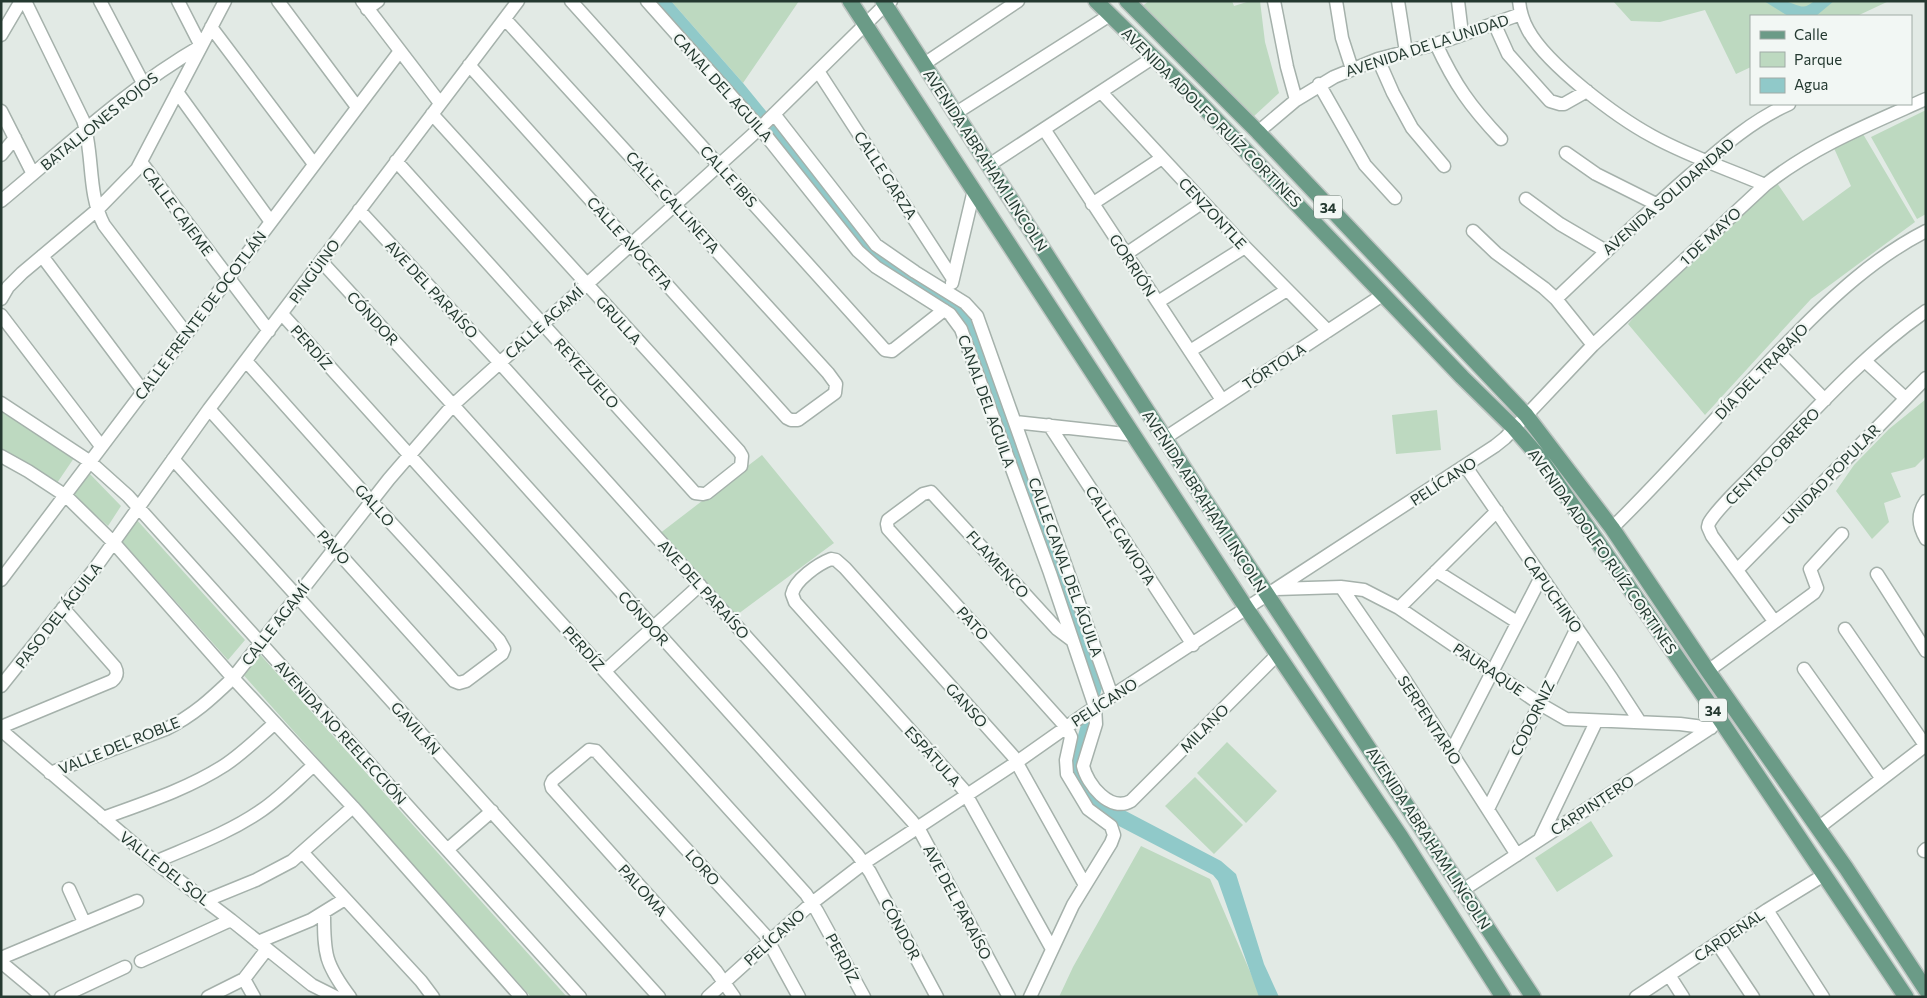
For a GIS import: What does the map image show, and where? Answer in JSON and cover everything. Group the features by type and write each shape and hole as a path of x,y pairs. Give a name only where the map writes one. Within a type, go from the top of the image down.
{"main road":[{"path":"850,1 1246,609 1401,837 1503,997"},
{"name":"AVENIDA ADOLFO RUÍZ CORTINES","path":"1096,1 1198,100 1514,428 1540,458 1716,725 1824,875 1906,997"},
{"name":"AVENIDA ADOLFO RUÍZ CORTINES","path":"1127,1 1258,132 1526,415 1612,528 1708,671 1846,868 1926,990"},
{"name":"AVENIDA ABRAHAM LINCOLN","path":"886,2 1164,438 1271,592 1533,997"},
{"path":"1198,100 1220,111 1243,134 1249,136 1258,132"},
{"path":"1248,153 1268,157 1300,189 1316,194"},
{"path":"1555,479 1572,494 1592,523 1612,528"}],"street":[{"path":"1,35 21,1"},
{"path":"25,1 79,111 86,130 97,210 104,225 186,333"},
{"path":"100,1 143,83"},
{"path":"178,1 201,46"},
{"path":"1,299 13,281 97,210 131,176 141,162 225,1"},
{"path":"278,1 358,107"},
{"name":"PINGÜINO","path":"114,543 209,409 518,1"},
{"name":"CALLE IBIS","path":"571,1 887,351 892,352 944,310"},
{"name":"CANAL DEL AGUILA","path":"647,1 767,121 858,251 876,267 944,310 956,321 965,338 1095,707"},
{"path":"924,64 1018,1"},
{"path":"1274,1 1279,34 1296,100"},
{"path":"1336,1 1342,38 1352,69"},
{"path":"1398,1 1406,52"},
{"path":"1458,1 1462,34"},
{"path":"1518,1 1521,14"},
{"name":"CALLE AGAMÍ","path":"233,678 371,501 409,454 453,405 767,121 866,25 886,2"},
{"path":"369,4 400,51 440,103"},
{"name":"AVENIDA DE LA UNIDAD","path":"1258,132 1296,100 1319,84 1352,69 1378,59 1436,44 1521,14 1528,30 1540,47 1587,91 1653,137 1765,184"},
{"path":"956,113 1110,15"},
{"name":"CALLE GALLINETA","path":"505,19 675,204 836,384 837,389 834,393 798,420 791,420"},
{"path":"1494,24 1508,54 1550,101 1564,104 1587,91"},
{"path":"211,27 314,164"},
{"path":"1436,44 1463,96 1501,139"},
{"name":"BATALLONES ROJOS","path":"1,201 143,83 201,46"},
{"name":"CALLE FRENTE DE OCOTLÁN","path":"1,580 400,51"},
{"path":"990,165 1154,57"},
{"path":"1378,59 1407,120 1421,141 1444,166"},
{"name":"CALLE AVOCETA","path":"469,66 781,412 791,420"},
{"name":"CALLE GARZA","path":"818,71 954,279"},
{"path":"1319,84 1365,165 1395,198"},
{"path":"177,92 271,222"},
{"name":"CENZONTLE","path":"1101,92 1245,247 1328,331"},
{"name":"1 DE MAYO","path":"1526,415 1593,345 1765,184 1808,154 1926,99"},
{"name":"AVENIDA SOLIDARIDAD","path":"1556,299 1656,204 1746,128 1786,105"},
{"path":"1,111 33,174"},
{"name":"GRULLA","path":"432,114 739,451 742,460 741,466 707,492 699,494"},
{"name":"CALLE CANAL DEL ÁGUILA","path":"767,121 876,245 965,303 977,316 1112,696"},
{"name":"GORRIÓN","path":"1044,129 1222,400"},
{"path":"1,155 15,138"},
{"path":"1566,153 1596,174 1656,204"},
{"path":"1092,204 1162,158"},
{"name":"REYEZUELO","path":"396,161 696,493 699,494"},
{"name":"CALLE CAJEME","path":"141,162 269,331"},
{"path":"950,293 974,190"},
{"path":"1526,199 1560,224 1606,251"},
{"path":"1126,254 1203,202"},
{"name":"AVE DEL PARAÍSO","path":"359,210 499,362 917,827 1009,997"},
{"path":"1473,231 1496,253 1556,299 1593,345"},
{"name":"DÍA DEL TRABAJO","path":"1612,528 1814,316 1865,271 1891,252 1926,231"},
{"path":"1158,302 1245,247"},
{"path":"42,256 143,390"},
{"name":"CÓNDOR","path":"321,261 453,405 864,863 937,997"},
{"path":"1190,351 1287,290"},
{"name":"TÓRTOLA","path":"1164,438 1384,294"},
{"name":"CENTRO OBRERO","path":"1774,621 1712,536 1708,527 1709,523 1760,467 1865,361 1888,340 1926,311"},
{"name":"PERDÍZ","path":"282,314 812,903 864,997"},
{"path":"1,315 101,446"},
{"path":"1778,352 1826,400"},
{"name":"GALLO","path":"246,361 499,640 504,649 498,657 466,681 460,683"},
{"path":"1865,361 1905,398"},
{"name":"UNIDAD POPULAR","path":"1736,570 1926,378"},
{"name":"AVENIDA NO REELECCIÓN","path":"1,402 90,461 114,482 260,641 365,761 448,849 511,922 580,997"},
{"name":"PAVO","path":"209,409 454,681 460,683"},
{"name":"PELÍCANO","path":"708,997 812,903 864,863 1017,762 1095,707 1466,467 1505,438 1526,415"},
{"path":"1015,422 1134,435"},
{"name":"CALLE GAVIOTA","path":"1049,425 1192,645"},
{"name":"GAVILÁN","path":"173,459 659,997"},
{"path":"4,461 66,496 114,543 233,678 353,807 521,997"},
{"name":"CAPUCHINO","path":"1466,467 1578,628 1640,722"},
{"name":"FLAMENCO","path":"923,494 931,492 935,495 1057,629 1073,641"},
{"name":"PATO","path":"923,494 890,517 887,524 888,528 1066,727"},
{"path":"1926,501 1919,514 1919,522 1926,539"},
{"path":"1399,608 1497,511"},
{"path":"1708,671 1814,593 1817,588 1810,569 1842,534"},
{"name":"PASO DEL ÁGUILA","path":"1,686 114,543"},
{"name":"GANSO","path":"818,566 831,559 836,560 845,568 1017,762 1085,885"},
{"name":"ESPÁTULA","path":"818,566 797,583 792,594 795,602 967,795 1052,949"},
{"path":"1436,571 1517,622"},
{"path":"1877,574 1926,651"},
{"path":"1451,752 1541,577"},
{"path":"605,672 700,586"},
{"name":"PAURAQUE","path":"1271,592 1341,586 1364,590 1399,608 1540,704 1566,719 1596,722 1716,725"},
{"name":"SERPENTARIO","path":"1341,586 1403,677 1517,854"},
{"path":"1,729 112,681 116,677 115,667 63,608"},
{"name":"CODORNIZ","path":"1488,809 1578,628"},
{"path":"1818,828 1925,745 1845,629"},
{"name":"MILANO","path":"1095,707 1096,724 1084,760 1085,771 1105,798 1113,804 1120,805 1131,801 1278,654"},
{"path":"1804,669 1882,779"},
{"name":"VALLE DEL ROBLE","path":"50,773 166,729 184,720 197,711 233,678"},
{"path":"1540,839 1596,722"},
{"path":"103,818 174,791 212,773 238,756 275,723"},
{"name":"CARPINTERO","path":"1463,890 1716,725"},
{"path":"1030,997 1052,949 1085,885 1112,840 1114,832 1111,826 1088,809 1067,774 1066,760 1071,738 1066,727"},
{"name":"VALLE DEL SOL","path":"1,729 156,862 207,900 312,985 336,997"},
{"name":"PALOMA","path":"592,749 587,751 553,780 552,788 725,982 734,997"},
{"name":"LORO","path":"592,749 596,751 769,941 799,997"},
{"path":"156,862 218,835 250,818 264,809 314,765"},
{"path":"207,900 274,872 303,853 353,807"},
{"path":"448,849 492,812"},
{"path":"303,853 421,981 433,997"},
{"name":"CARDENAL","path":"1636,997 1767,910 1824,875"},
{"path":"69,889 84,922"},
{"path":"208,997 244,979 262,945 324,914 345,899"},
{"path":"1,958 137,901"},
{"path":"1767,910 1824,997"},
{"path":"324,914 323,940 325,954 334,976 350,997"},
{"path":"141,961 232,920"},
{"path":"1717,943 1753,997"},
{"path":"1,962 43,997"},
{"path":"61,997 125,967"},
{"path":"1669,975 1683,997"},
{"path":"322,990 334,976"},
{"path":"244,979 254,997"}],"green space":[{"path":"671,1 799,1 743,83"},
{"path":"1149,1 1232,1 1234,6 1250,1 1260,1 1265,42 1279,93 1253,117 1141,7"},
{"path":"1613,1 1889,1 1859,15 1750,15 1750,67 1736,74 1705,10 1660,22 1631,21"},
{"path":"1926,110 1926,214 1917,219 1871,137"},
{"path":"1863,134 1915,222 1811,299 1705,415 1628,324 1672,273 1777,183 1803,221 1851,186 1833,146"},
{"path":"1926,399 1926,456 1915,467 1891,473 1901,497 1884,503 1889,522 1872,539 1836,491 1854,465 1889,429"},
{"path":"1,408 74,458 55,486 1,449"},
{"path":"1437,410 1441,450 1396,454 1392,415"},
{"path":"762,455 834,543 734,617 659,534"},
{"path":"88,472 121,506 108,526 72,494"},
{"path":"136,519 245,640 228,660 120,539"},
{"path":"257,651 567,997 531,997 240,671"},
{"path":"1227,742 1277,791 1246,823 1197,773"},
{"path":"1195,777 1243,825 1214,854 1165,806"},
{"path":"1591,821 1613,856 1557,892 1535,858"},
{"path":"1141,846 1210,879 1261,997 1059,997 1073,967"}],"water":[{"path":"647,1 671,1 743,83 870,238 966,304 1103,684 1081,765 1099,797 1221,861 1236,874 1264,964 1279,997 1259,997 1218,881 1213,875 1090,811 1067,774 1092,686 961,329 876,267"},
{"path":"1764,1 1785,1 1804,7 1814,1 1834,1 1817,15 1786,15"}]}
